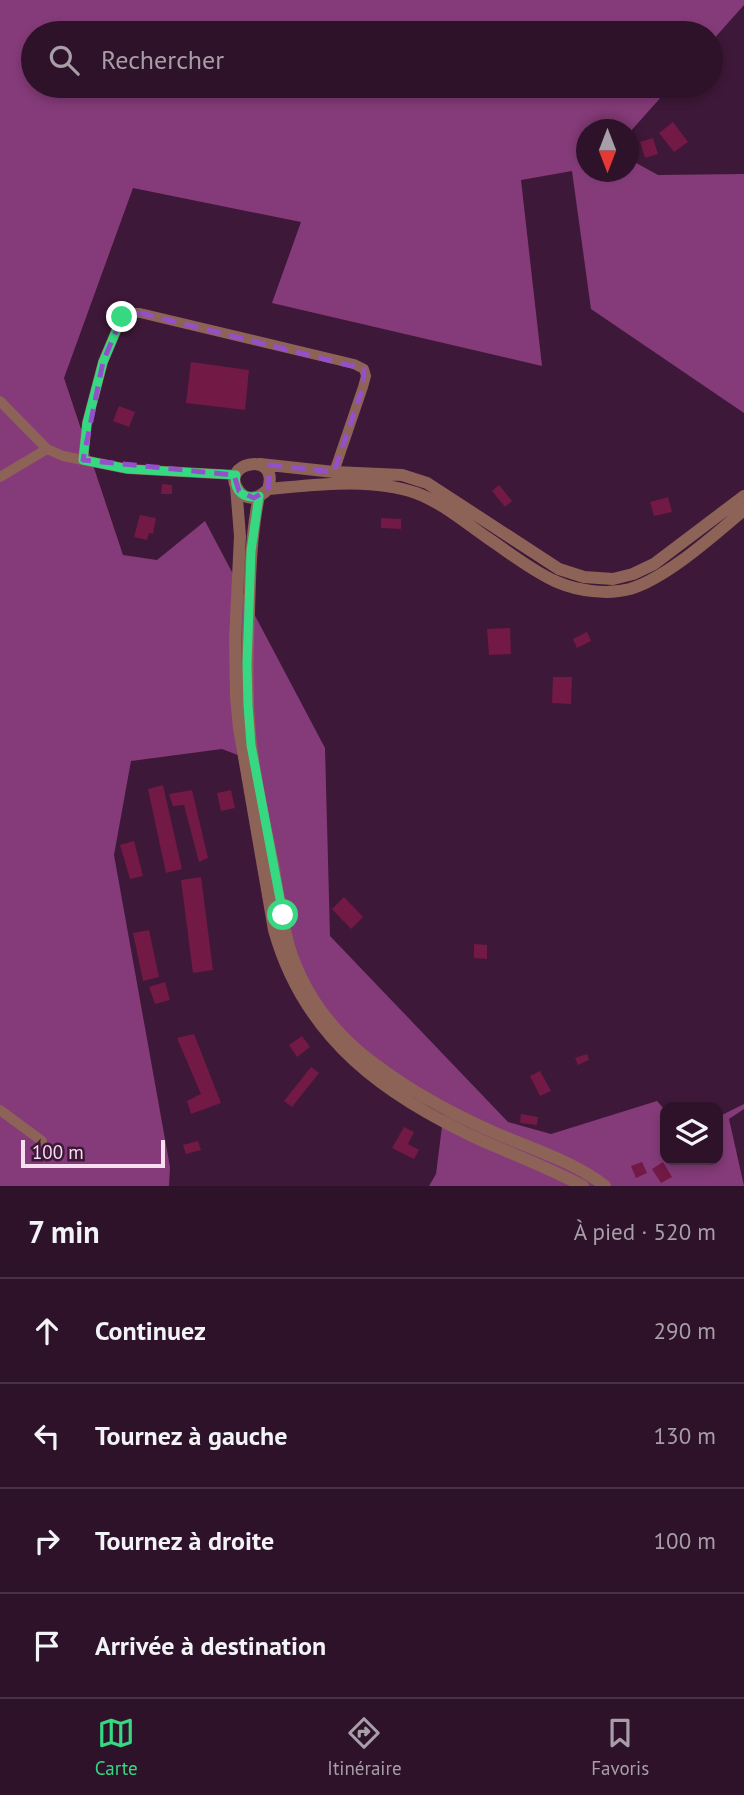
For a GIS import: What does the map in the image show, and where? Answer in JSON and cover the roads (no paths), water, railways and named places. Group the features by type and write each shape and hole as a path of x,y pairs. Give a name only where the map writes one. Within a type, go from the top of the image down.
{"street":[{"path":"83,460 87,423 103,362 122,317 130,313 140,313 354,364 364,369 366,376 363,387 334,472"},
{"path":"0,401 47,449 63,456 128,469 236,481"},
{"path":"0,477 47,449"},
{"path":"583,1186 556,1171 452,1126 402,1098 344,1052 327,1034 291,979 274,930 239,728 235,639 240,536 236,481 242,466 248,464 402,475 427,483 559,569 584,577 613,579 633,574 654,564 744,496"},
{"path":"259,464 270,477 263,492 251,565 247,664 249,719 257,778 283,915 293,958 301,978 318,1006 339,1032 362,1054 392,1076 454,1114 582,1171 605,1186"},
{"path":"236,481 239,491 248,497 263,492 356,484 392,486 419,494 556,581 575,587 613,592 631,589 664,573 744,510"},
{"path":"0,1110 42,1142"}]}
